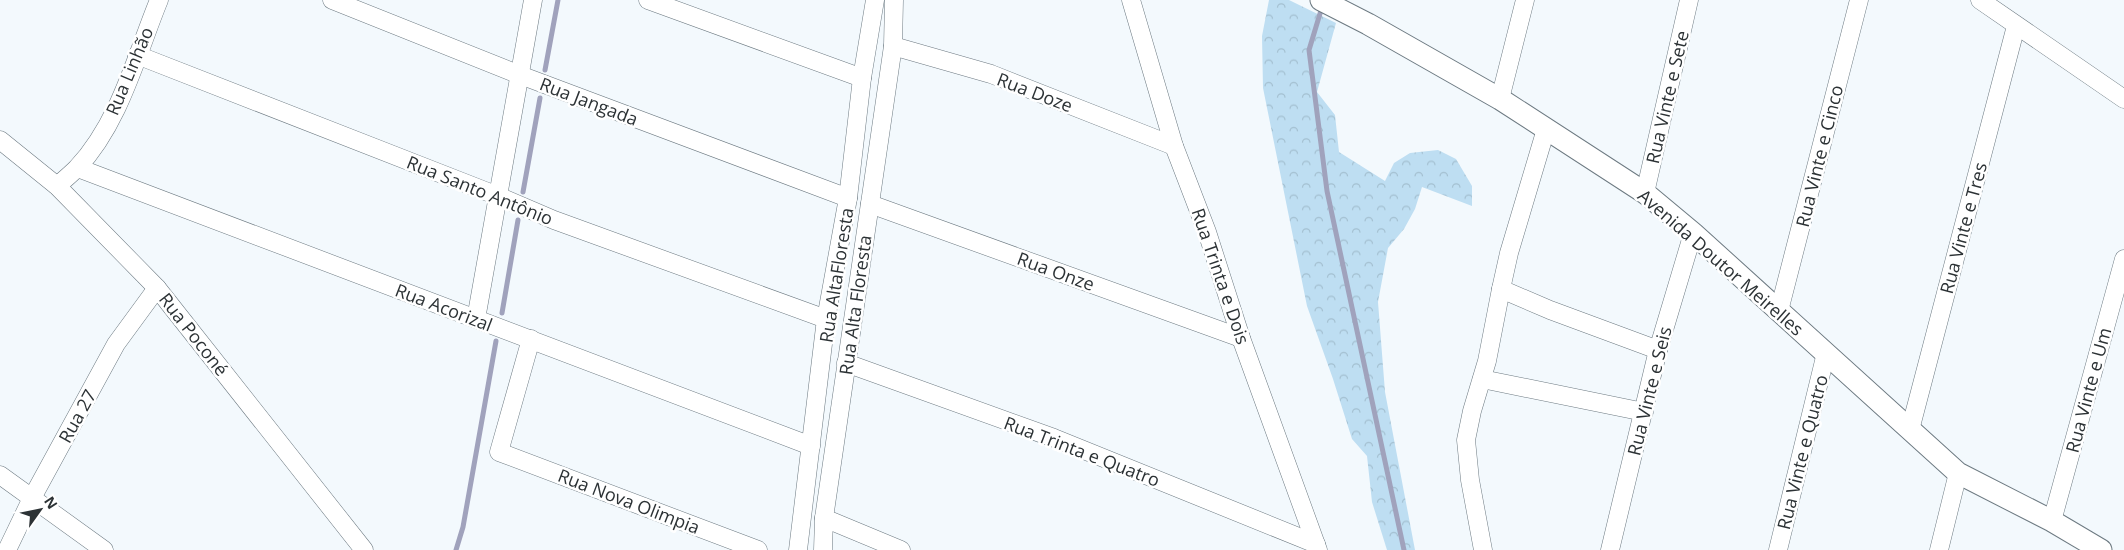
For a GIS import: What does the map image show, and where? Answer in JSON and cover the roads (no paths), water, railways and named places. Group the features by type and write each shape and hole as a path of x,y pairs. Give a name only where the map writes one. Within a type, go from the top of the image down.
{"street":[{"name":"Rua Linhão","path":"57,186 78,168 101,134 122,96 159,0"},
{"name":"Rua Jangada","path":"332,0 520,75 848,198"},
{"path":"476,319 533,0"},
{"path":"648,0 862,78"},
{"name":"Rua AltaFloresta","path":"798,550 826,319 848,198 862,78 876,0"},
{"name":"Rua Alta Floresta","path":"823,550 824,518 893,46 894,0"},
{"name":"Rua Trinta e Dois","path":"1131,0 1174,146 1207,232 1241,338 1317,547"},
{"path":"1500,99 1525,0"},
{"name":"Rua Vinte e Sete","path":"1645,193 1689,0"},
{"name":"Rua Vinte e Cinco","path":"1778,311 1859,0"},
{"path":"1980,0 2124,99"},
{"name":"Avenida Doutor Meirelles","path":"1328,3 1500,99 1645,193 1693,233 1958,473 2101,550"},
{"name":"Rua Vinte e Tres","path":"1910,430 2016,26"},
{"name":"Rua Doze","path":"893,46 991,74 1174,146"},
{"name":"Rua Santo Antônio","path":"137,55 498,196 554,220 826,319"},
{"path":"1483,550 1470,480 1466,440 1472,411 1488,361 1509,253 1546,129"},
{"name":"Rua Poconé","path":"0,140 57,186 157,288 364,550"},
{"name":"Rua Acorizal","path":"78,168 811,446"},
{"name":"Rua Onze","path":"870,204 1241,338"},
{"name":"Rua Vinte e Seis","path":"1610,550 1658,350 1693,233"},
{"name":"Rua Vinte e Um","path":"2052,522 2124,259"},
{"name":"Rua 27","path":"7,550 32,498 116,344 157,288"},
{"path":"1501,289 1550,310 1658,350"},
{"name":"Rua Nova Olimpia","path":"531,340 499,452 758,550"},
{"name":"Rua Vinte e Quatro","path":"1778,550 1826,353"},
{"name":"Rua Trinta e Quatro","path":"846,363 1054,438 1317,547"},
{"path":"1482,379 1644,412"},
{"path":"1939,550 1958,473"},
{"path":"0,475 104,550"},
{"path":"824,518 901,550"}],"waterway":[{"path":"545,70 558,0"},
{"path":"1322,7 1309,50 1327,191 1404,550"},
{"path":"523,192 540,98"},
{"path":"502,313 518,220"},
{"path":"456,550 463,527 496,341"}]}
